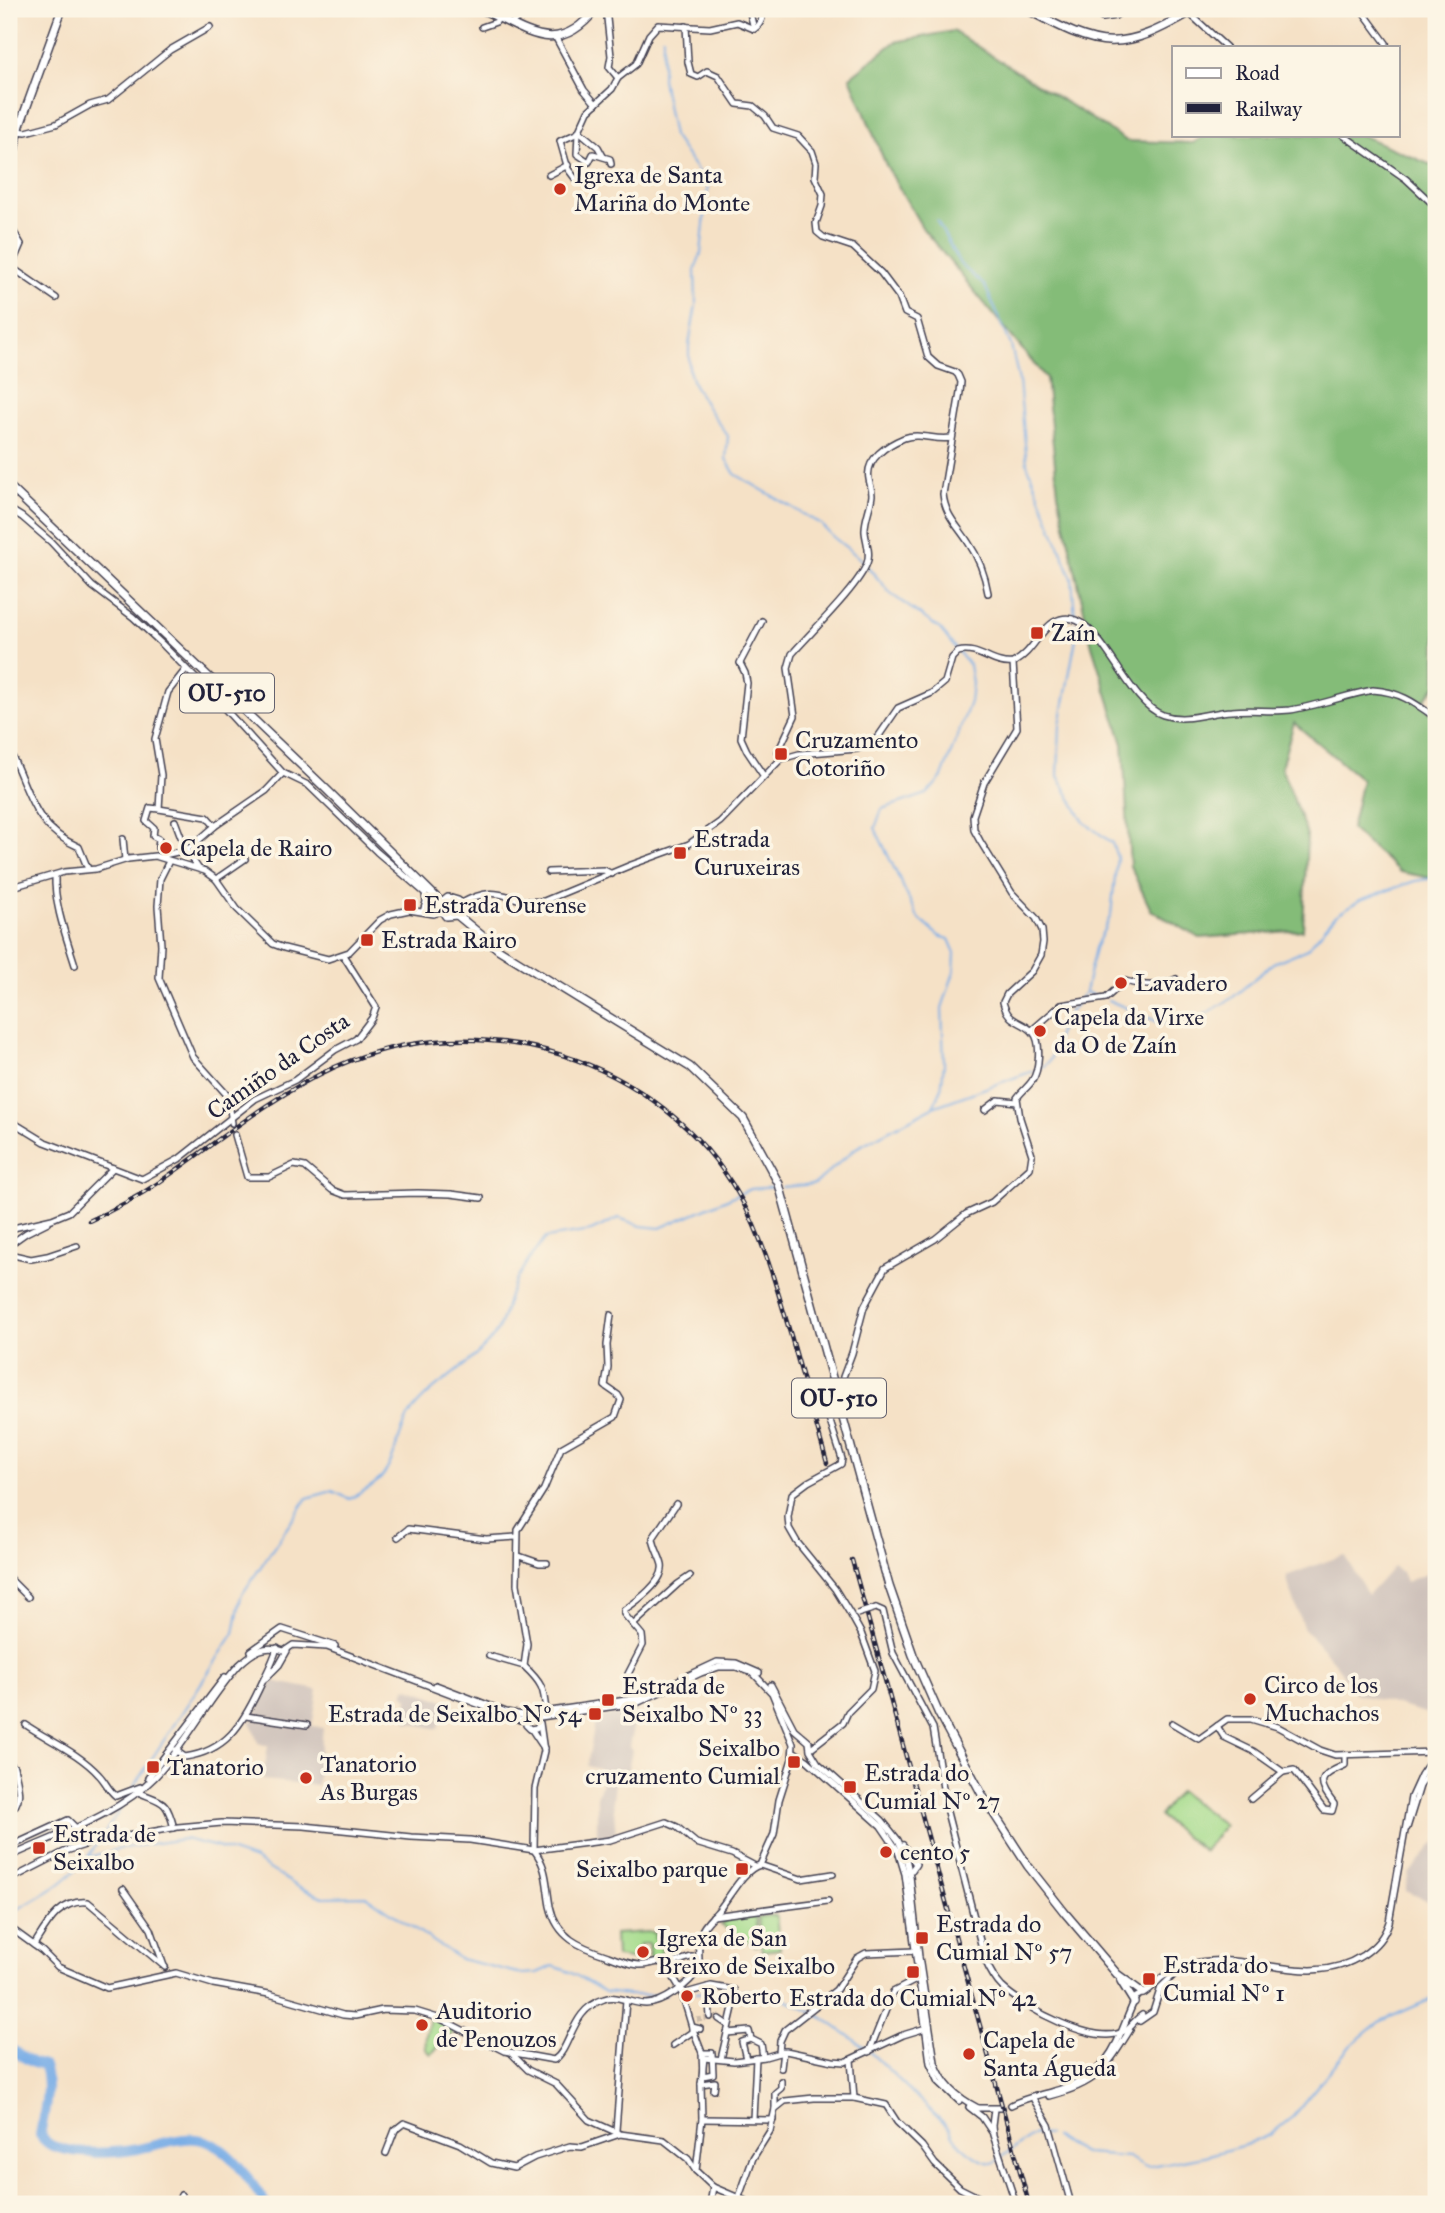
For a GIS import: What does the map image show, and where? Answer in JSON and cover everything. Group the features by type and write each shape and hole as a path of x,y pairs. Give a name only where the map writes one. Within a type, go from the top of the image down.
{"main road":[{"path":"9,167 19,128 62,9"},
{"path":"481,9 538,35 556,37 576,29 596,9"},
{"path":"1026,9 1078,36 1097,41 1134,39 1157,31 1193,11"},
{"path":"9,147 19,128"},
{"name":"OU-510","path":"9,486 314,777 450,917 457,915 498,948 690,1067 743,1118 779,1184 889,1586 913,1655 972,1777 1016,1848 1059,1907 1117,1974"},
{"path":"442,907 451,898 460,904 457,915"},
{"path":"1117,1974 1144,1993"},
{"path":"1117,1974 1134,2004"}],"street":[{"path":"511,23 516,18 547,9"},
{"path":"606,9 611,56 609,67 618,78"},
{"path":"749,9 754,29"},
{"path":"611,164 610,159 603,156 593,154 589,162 580,157 577,154 578,132 588,111 612,89 618,78 636,64 649,35 659,25 710,28 737,22 754,29 762,19 762,9"},
{"path":"1091,9 1102,18 1115,16 1124,9"},
{"path":"1178,9 1180,18"},
{"path":"1361,9 1386,43"},
{"path":"1193,11 1225,46"},
{"path":"482,27 496,22 499,17"},
{"path":"686,26 691,74 698,77 707,71 714,74 733,101 753,106 765,116 773,128 798,136 812,151 816,163 815,177 823,194 816,223 817,232 823,237 853,247 881,273 899,297 905,313 917,319 928,357 938,366 955,372 961,382 943,494 944,507 979,562 988,593"},
{"path":"19,128 26,132 56,124 90,105 108,100 170,50 210,27"},
{"path":"556,37 584,90 596,104"},
{"path":"577,181 560,141 578,132"},
{"path":"578,132 598,147 603,156"},
{"path":"1344,136 1406,179 1436,207"},
{"path":"549,175 568,165"},
{"path":"9,224 21,244 11,267 56,298"},
{"path":"781,759 778,752 795,716 788,668 792,654 852,586 867,563 868,543 865,530 872,498 869,467 873,460 891,446 912,436 941,440 951,438"},
{"path":"9,509 51,542 92,586 133,617 284,773 309,785 377,852 425,893 423,912"},
{"path":"460,904 485,892 533,902 544,901 678,849 709,832 781,759 799,754 857,750 869,744 878,737 898,708 932,693 944,682 952,658 958,652 969,651 996,662 1013,663 1034,646 1055,621 1068,618 1079,621 1093,631 1139,698 1149,708 1163,715 1188,719 1231,711 1287,710 1373,690 1412,700 1436,718"},
{"path":"762,621 740,666 747,683 741,737 763,775"},
{"path":"843,1377 864,1307 885,1268 935,1239 966,1213 992,1202 1030,1168 1031,1146 1020,1118 1017,1098 1033,1080 1037,1068 1037,1038 1032,1030 1012,1020 1005,1012 1003,1002 1007,994 1031,971 1041,955 1042,930 1036,918 1003,880 974,830 973,816 984,783 1017,728 1013,663"},
{"path":"159,809 161,775 155,739 167,692 186,669"},
{"path":"9,750 27,793 44,824 62,839 79,846 88,869"},
{"path":"9,888 55,874 186,850 215,826 266,791 284,773"},
{"path":"215,826 207,817 150,808 146,821 154,828 153,836 159,839 158,848 162,856 169,861 199,869 216,879 237,909 272,944 323,958 343,956 387,915 405,911 434,914 442,907"},
{"path":"175,821 186,850 199,869"},
{"path":"123,839 125,860"},
{"path":"216,879 245,859"},
{"path":"169,861 160,879 159,978 193,1057 228,1096 232,1119"},
{"path":"548,872 604,870 612,874"},
{"path":"55,874 62,923 75,965"},
{"name":"Camiño da Costa","path":"113,1168 142,1179 179,1159 255,1099 295,1080 335,1050 356,1040 376,1007 343,956"},
{"path":"1032,1030 1060,1005 1106,998 1125,981 1163,986 1176,979"},
{"path":"985,1110 998,1100 1017,1102"},
{"path":"9,1120 45,1142 113,1168 69,1212 9,1245"},
{"path":"234,1135 247,1177 269,1177 295,1165 305,1167 332,1190 345,1195 451,1194 481,1198"},
{"path":"9,1229 52,1219"},
{"path":"9,1254 31,1259 77,1246"},
{"path":"524,1666 527,1644 517,1584 517,1537 523,1520 544,1489 553,1461 561,1448 615,1417 619,1408 621,1400 618,1395 605,1386 611,1315"},
{"path":"795,1753 810,1749 843,1723 848,1712 871,1689 876,1671 854,1615 789,1528 792,1494 841,1464 842,1459 821,1393 827,1384"},
{"path":"638,1698 628,1675 643,1645 642,1635 624,1614 624,1610 640,1599 660,1576 663,1567 653,1538 676,1504"},
{"path":"398,1537 408,1529 485,1539 517,1537"},
{"path":"519,1556 547,1563"},
{"path":"634,1624 678,1584 691,1576"},
{"path":"9,1578 27,1597"},
{"path":"854,1615 876,1608 883,1611 893,1653 933,1728 947,1812 985,1960 991,1974 1022,2003 1046,2017 1099,2034 1123,2031 1154,2010 1164,1984 1184,1966"},
{"path":"26,1725 61,1745 100,1775 110,1792 116,1796 139,1789 234,1665 282,1629 334,1645 519,1715 544,1748"},
{"path":"293,1634 293,1645"},
{"path":"166,1765 214,1749 235,1730 246,1716 263,1680 276,1647 273,1637"},
{"path":"263,1680 279,1665 293,1645 310,1644 332,1648 528,1724 645,1701 713,1668 736,1667 753,1673 769,1688 795,1753 881,1826 908,1859"},
{"path":"9,1857 116,1808 166,1765 239,1665 259,1650 276,1647 288,1650"},
{"path":"489,1656 524,1666 538,1679 545,1691 545,1713 528,1724"},
{"path":"609,1708 612,1705 629,1703 711,1664 725,1661 752,1669 770,1684 794,1729 805,1739 821,1767 877,1815 898,1840 908,1859 907,1895"},
{"path":"519,1715 638,1698"},
{"path":"246,1716 307,1725"},
{"path":"1172,1723 1199,1739 1227,1719 1251,1719 1278,1727 1320,1750 1345,1756 1436,1756"},
{"path":"538,1720 544,1748 535,1789 534,1850 547,1873 551,1909 565,1936 584,1948 634,1965 646,1966 660,1961 667,1965 681,1990 703,2056 702,2119 696,2171"},
{"path":"1217,1727 1224,1737 1253,1751 1283,1772"},
{"path":"175,1752 184,1732"},
{"path":"9,1927 58,1967 112,1989 180,1973 213,1984 269,1994 343,2015 355,2016 383,2010 422,2012 449,2022 490,2045 511,2053 554,2060 562,2053 576,2021 595,2003 611,1998 649,2004 681,1990 698,1970 701,1930 757,1865 774,1834 779,1800 797,1739 817,1741"},
{"path":"175,1752 185,1757"},
{"path":"1251,1799 1283,1772 1294,1770 1324,1811 1332,1811 1334,1804 1322,1788 1322,1780 1330,1771 1345,1765 1345,1756"},
{"path":"1404,1835 1417,1794 1436,1756"},
{"path":"993,2135 992,2125 1003,2107 1071,2085 1091,2075 1111,2054 1134,2004 1169,1972 1200,1962 1221,1961 1311,1971 1335,1967 1359,1958 1375,1946 1387,1928 1414,1788 1436,1756"},
{"path":"9,1763 14,1767 19,1800 9,1811"},
{"path":"139,1789 164,1804 174,1828"},
{"path":"9,1847 68,1820 74,1826"},
{"path":"9,1880 66,1851 95,1841 222,1823 299,1826 478,1841 534,1850 610,1840 666,1822 677,1827 696,1843 801,1879 833,1874"},
{"path":"881,1826 891,1839 902,1863 930,2063 939,2082 954,2098 985,2121 993,2135 1016,2204"},
{"path":"908,1871 933,2052"},
{"path":"123,1889 150,1928 165,1967"},
{"path":"713,1916 828,1901"},
{"path":"34,1945 57,1912 77,1902 88,1902 172,1973"},
{"path":"781,2068 780,2041 785,2029 836,1990 857,1958 866,1954 915,1951"},
{"path":"667,1965 691,1957 698,1958"},
{"path":"869,2052 893,1993 918,1979"},
{"path":"924,1985 925,2028 944,2083 962,2100 978,2108"},
{"path":"681,1990 686,1993 709,1987 734,1990 735,1999 727,2025 722,2059"},
{"path":"709,1987 710,2017"},
{"path":"1144,1993 1151,1995 1156,2003"},
{"path":"618,2132 626,2000"},
{"path":"1134,2004 1144,2015"},
{"path":"969,2107 1003,2107 1077,2087 1097,2075 1112,2060 1131,2029 1144,2015"},
{"path":"719,2019 727,2025"},
{"path":"691,2024 697,2020"},
{"path":"691,2024 700,2029"},
{"path":"673,2045 692,2032 691,2024"},
{"path":"703,2056 746,2059 781,2052 833,2062 851,2060 903,2035 925,2028"},
{"path":"727,2033 749,2031 751,2039"},
{"path":"746,2059 742,2042 751,2039 759,2042 760,2058 753,2119"},
{"path":"511,2053 528,2070 555,2084 589,2120 618,2132 664,2140 688,2159 713,2187 753,2204"},
{"path":"702,2076 713,2074 712,2058"},
{"path":"851,2060 854,2098"},
{"path":"739,2197 753,2158 770,2131 775,2093 781,2088 781,2081"},
{"path":"701,2084 715,2082 714,2090"},
{"path":"775,2109 785,2101 814,2098 854,2098 886,2105 897,2122 960,2188 992,2204"},
{"path":"1034,2100 1049,2125 1071,2204"},
{"path":"702,2119 773,2120"},
{"path":"386,2152 395,2130 404,2123 460,2144 491,2163 514,2168 535,2157 570,2146 582,2147 618,2132"},
{"path":"710,2204 713,2187"},
{"path":"177,2204 181,2195"}],"shaded area":[{"path":"1344,1555 1368,1595 1393,1567 1402,1572 1406,1582 1436,1570 1436,1724 1432,1715 1354,1693 1336,1664 1303,1627 1286,1576"},
{"path":"272,1681 318,1690 312,1726 323,1728 317,1785 263,1780 268,1746 258,1743 251,1723"},
{"path":"406,1687 447,1702 438,1729 406,1722 408,1698 403,1694"},
{"path":"637,1709 625,1783 615,1782 613,1800 616,1835 597,1839 597,1797 603,1779 602,1770 587,1766 596,1718"},
{"path":"1436,1841 1434,1904 1406,1891 1406,1886 1409,1874"}],"green space":[{"path":"953,31 1127,141 1193,143 1204,136 1363,136 1436,167 1436,686 1423,701 1436,722 1436,879 1400,872 1351,829 1362,780 1294,723 1281,767 1307,835 1303,930 1200,938 1151,910 1130,866 1123,744 1092,646 1058,493 1046,378 923,229 886,165 850,77 895,42"},
{"path":"1179,1791 1224,1825 1204,1851 1159,1816"},
{"path":"755,1915 758,1945 755,1946 721,1925 727,1918"},
{"path":"776,1915 780,1949 762,1951 758,1917"},
{"path":"615,1934 656,1934 654,1938 661,1948 660,1960 649,1960 649,1944 640,1944 639,1949 636,1949 637,1960 616,1957"},
{"path":"430,2018 455,2029 431,2054 426,2049"}],"waterway":[{"path":"663,37 662,79 673,136 708,186 701,253 695,270 696,305 689,345 689,370 693,383 728,436 726,459 735,474 822,525 831,536 864,563"},
{"path":"937,221 960,264 985,286 1011,345 1019,381 1027,464 1072,578 1075,617"},
{"path":"782,1187 815,1184 856,1148 933,1107 941,1090 944,1064 942,1008 954,972 955,953 949,939 939,936 918,918 875,828 882,809 927,794 942,777 970,702 972,683 969,665 940,629 891,594 868,567"},
{"path":"1075,623 1076,638 1060,725 1058,776 1084,822 1112,843 1117,857 1111,915 1095,948 1085,992 1079,1000"},
{"path":"1108,1000 1163,1024 1187,1025 1232,998 1273,963 1307,949 1335,916 1360,900 1415,881 1436,878"},
{"path":"1085,992 1099,997"},
{"path":"1038,1069 1049,1061 1062,1026 1076,1004"},
{"path":"933,1107 1033,1071"},
{"path":"134,1786 234,1633 241,1596 307,1498 332,1491 350,1499 381,1478 412,1411 432,1390 488,1343 499,1327 520,1272 546,1238 591,1231 619,1218 641,1226 660,1228 750,1189 777,1187"},
{"path":"100,1840 122,1806"},
{"path":"89,1857 123,1848 184,1839 255,1860 300,1888 323,1897 366,1896 460,1959 522,1974 537,1973 553,1966 570,1972 605,1992 666,1995"},
{"path":"9,1914 47,1893 68,1877 97,1844"},
{"path":"735,1990 772,1992 823,2018 866,2048"},
{"path":"696,1993 726,1991"},
{"path":"1054,2137 1085,2154 1128,2157 1146,2167 1245,2145 1270,2135 1291,2118 1351,2045 1379,2022 1436,1997"},
{"path":"9,2048 33,2063 44,2066 47,2092 40,2135 49,2144 76,2152 102,2153 138,2149 180,2139 201,2140 211,2143 228,2155 266,2204"},
{"path":"870,2052 950,2129 962,2146 980,2159 993,2163 1034,2134 1048,2135"}],"tunnel":[{"path":"697,2020 715,2017 719,2019"}],"railway":[{"path":"89,1221 150,1188 266,1106 335,1067 391,1048 448,1040 506,1043 562,1055 615,1077 664,1108 706,1149 740,1197 769,1265 827,1463"},
{"path":"852,1560 1029,2204"}],"place":[{"name":"Igrexa de Santa Mariña do Monte","path":"560,189"},
{"name":"Zaín","path":"1037,633"},
{"name":"Cruzamento Cotoriño","path":"781,754"},
{"name":"Capela de Rairo","path":"166,848"},
{"name":"Estrada Curuxeiras","path":"680,853"},
{"name":"Estrada Ourense","path":"410,905"},
{"name":"Estrada Rairo","path":"367,940"},
{"name":"Lavadero","path":"1121,983"},
{"name":"Capela da Virxe da O de Zaín","path":"1040,1031"},
{"name":"Circo de los Muchachos","path":"1250,1699"},
{"name":"Estrada de Seixalbo Nº 33","path":"608,1700"},
{"name":"Estrada de Seixalbo Nº 54","path":"595,1714"},
{"name":"Seixalbo cruzamento Cumial","path":"794,1762"},
{"name":"Tanatorio","path":"153,1767"},
{"name":"Tanatorio As Burgas","path":"306,1778"},
{"name":"Estrada do Cumial Nº 27","path":"850,1787"},
{"name":"Estrada de Seixalbo","path":"39,1848"},
{"name":"cento 5","path":"886,1852"},
{"name":"Seixalbo parque","path":"742,1869"},
{"name":"Estrada do Cumial Nº 57","path":"922,1938"},
{"name":"Igrexa de San Breixo de Seixalbo","path":"643,1952"},
{"name":"Estrada do Cumial Nº 42","path":"913,1972"},
{"name":"Estrada do Cumial Nº 1","path":"1149,1979"},
{"name":"Roberto","path":"687,1996"},
{"name":"Auditorio de Penouzos","path":"422,2025"},
{"name":"Capela de Santa Águeda","path":"969,2054"}]}
